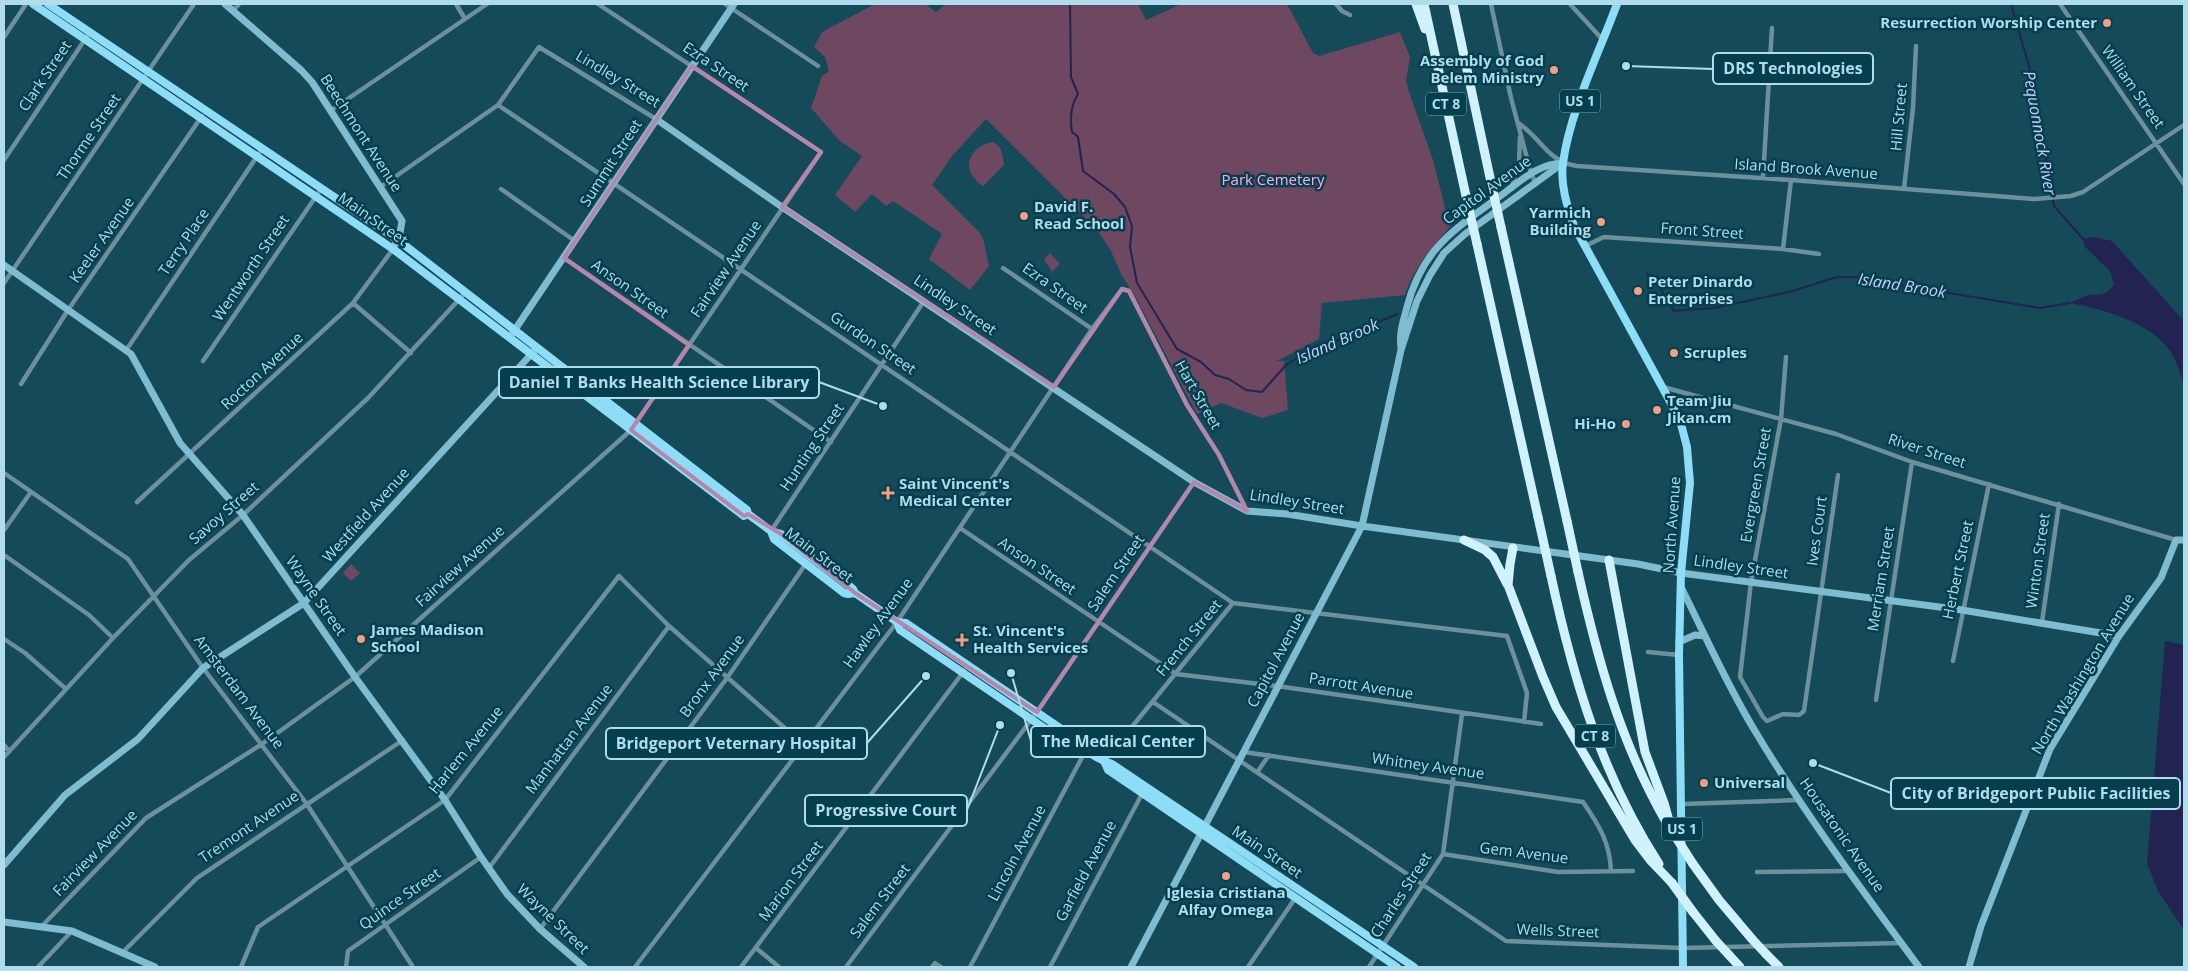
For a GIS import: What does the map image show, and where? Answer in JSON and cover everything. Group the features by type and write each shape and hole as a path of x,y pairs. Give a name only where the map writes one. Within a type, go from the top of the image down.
{"highway":[{"path":"1416,4 1433,48"},
{"name":"CT 8","path":"1424,4 1570,658 1597,743 1631,816 1672,883 1716,941 1740,967"},
{"name":"CT 8","path":"1453,4 1578,572 1597,652 1616,714 1641,773 1672,831 1693,864 1719,900 1779,967"},
{"path":"1464,540 1490,553 1499,565 1556,707 1634,840 1672,883"},
{"path":"1508,586 1514,548"},
{"path":"1609,560 1646,752 1672,831"}],"main road":[{"name":"Main Street","path":"33,4 88,35"},
{"name":"Main Street","path":"48,4 88,35 203,115 398,240 465,292 512,334 631,430 689,469"},
{"name":"Beechmont Avenue","path":"224,4 301,70 312,82 402,221 398,240 393,249"},
{"name":"North Avenue","path":"1617,4 1577,109 1563,163 1563,183 1566,202 1574,226 1681,424 1689,470 1690,483 1681,573 1679,642 1683,967"},
{"name":"Summit Street","path":"512,334 615,183 730,5"},
{"name":"Lindley Street","path":"656,119 782,207 1194,482 1247,511 1287,514 1514,548 1609,560 1681,573 1962,610 2119,636"},
{"name":"Main Street","path":"260,153 316,196 393,249 459,299 512,334"},
{"name":"Capitol Avenue","path":"1402,350 1400,335 1411,293 1427,259 1448,235 1531,173 1546,165 1563,163"},
{"name":"Capitol Avenue","path":"1131,967 1204,831 1277,686 1362,526 1402,350 1417,301 1430,275 1444,253 1465,234 1563,163"},
{"name":"Wayne Street","path":"4,265 127,349 189,455 243,515 355,677 403,740 445,800 481,858 507,894 540,929 584,967"},
{"name":"Main Street","path":"534,351 636,423 744,516 748,514 771,531 781,534 853,589 855,593 897,622 906,623 1031,719 1078,751 1086,750"},
{"name":"Westfield Avenue","path":"4,864 65,795 138,738 204,668 304,603 534,351"},
{"name":"Main Street","path":"771,531 774,539 844,593 855,593"},
{"name":"North Washington Avenue","path":"1969,967 1981,926 2050,749 2119,636 2161,578 2180,540"},
{"name":"Housatonic Avenue","path":"1682,589 1755,731 1849,871 1920,967"},
{"path":"1679,642 1695,635 1705,636"},
{"name":"Main Street","path":"965,669 1082,742 1086,750 1104,762 1112,764 1143,790 1298,895 1397,967"},
{"name":"Main Street","path":"1298,895 1414,967"},
{"path":"4,922 72,931 123,952 145,965 155,967"}],"street":[{"path":"4,37 26,4"},
{"name":"Thorme Street","path":"4,284 194,4"},
{"path":"233,11 239,4"},
{"path":"456,4 466,19"},
{"path":"330,111 487,4"},
{"name":"Ezra Street","path":"598,4 821,152"},
{"path":"1336,4 1342,11 1350,15"},
{"path":"1491,4 1518,123 1531,173 1536,184"},
{"path":"1570,4 1604,42"},
{"name":"William Street","path":"2060,4 2184,184"},
{"path":"730,5 818,66"},
{"path":"1762,178 1772,28"},
{"name":"Clark Street","path":"4,160 88,35"},
{"name":"Hill Street","path":"1904,189 1913,108 1916,46"},
{"name":"Lindley Street","path":"498,105 539,47 656,119"},
{"path":"379,188 498,105"},
{"name":"Gurdon Street","path":"498,105 1233,603"},
{"name":"Keeler Avenue","path":"21,384 68,310 203,115"},
{"path":"1518,123 1527,129 1547,151 1563,163"},
{"path":"1511,188 1519,163 1518,123"},
{"name":"Island Brook Avenue","path":"1563,163 2035,199 2083,192 2184,124"},
{"path":"4,148 9,152"},
{"name":"Fairview Avenue","path":"42,927 146,818 262,744 355,677 631,430 821,152"},
{"name":"Terry Place","path":"127,349 260,153"},
{"path":"1782,249 1791,180"},
{"name":"Wentworth Street","path":"203,361 321,189"},
{"path":"501,189 575,241"},
{"name":"Front Street","path":"1585,246 1604,237 1782,249 1819,254"},
{"name":"Rocton Avenue","path":"137,502 354,303 393,249"},
{"name":"Anson Street","path":"564,258 831,442"},
{"name":"Ezra Street","path":"1003,268 1092,329"},
{"name":"Hawley Avenue","path":"635,967 897,622 1092,329 1122,289 1129,292"},
{"name":"Savoy Street","path":"4,757 66,688 189,560 243,515 368,398 465,292"},
{"name":"Hart Street","path":"1129,292 1187,405 1219,455 1247,511"},
{"name":"Hunting Street","path":"771,531 924,301"},
{"path":"354,303 411,353"},
{"name":"Evergreen Street","path":"1740,677 1752,582 1780,418 1786,356"},
{"name":"River Street","path":"1662,386 1836,434 1912,462 2180,540"},
{"name":"Merriam Street","path":"1876,700 1912,462"},
{"name":"Amsterdam Avenue","path":"4,473 126,557 204,668 306,803 349,866 384,925 413,967"},
{"name":"Ives Court","path":"1740,677 1766,720 1770,721 1782,714 1802,714 1806,700 1838,475"},
{"name":"Salem Street","path":"846,967 1031,719 1194,482"},
{"name":"Herbert Street","path":"1953,661 1989,484"},
{"path":"4,530 31,492"},
{"name":"Winton Street","path":"2042,622 2059,504"},
{"name":"Anson Street","path":"960,528 1176,674"},
{"path":"4,554 89,615 113,638"},
{"name":"Bronx Avenue","path":"540,929 727,678 811,556"},
{"name":"Harlem Avenue","path":"241,967 258,927 445,800 619,576 669,626"},
{"name":"French Street","path":"1104,762 1233,603 1507,636 1527,693 1524,722"},
{"path":"669,626 803,744"},
{"name":"Manhattan Avenue","path":"489,868 669,626"},
{"path":"4,639 25,653 66,688"},
{"path":"1648,652 1679,655"},
{"name":"Marion Street","path":"741,967 965,669"},
{"name":"Parrott Avenue","path":"1176,674 1277,686 1541,724"},
{"name":"Wells Street","path":"1153,702 1506,941 1683,948 1901,943"},
{"name":"Charles Street","path":"1369,967 1443,854 1462,714"},
{"name":"Tremont Avenue","path":"123,952 197,878 306,803 403,740"},
{"path":"4,745 10,751"},
{"name":"Lincoln Avenue","path":"970,967 1086,750"},
{"name":"Whitney Avenue","path":"1244,752 1583,802 1602,833 1610,852 1611,871"},
{"path":"1258,772 1269,756"},
{"name":"Garfield Avenue","path":"1050,967 1143,790"},
{"path":"1682,804 1800,800"},
{"name":"Gem Avenue","path":"1443,854 1558,872 1633,871"},
{"name":"Quince Street","path":"346,967 348,951 481,858"},
{"path":"1757,872 1849,871"},
{"path":"1248,967 1298,895"},
{"path":"38,967 72,931"},
{"path":"756,948 779,967"},
{"path":"932,967 935,963 941,967"}],"highlighted area":[{"path":"692,66 821,152 782,207 1054,387 1122,289 1129,291 1187,405 1219,455 1247,511 1194,482 1037,712 855,593 781,534 748,514 744,516 631,430 689,345 564,258"}],"green space":[{"name":"Park Cemetery","path":"875,4 925,4 936,12 946,4 1138,4 1146,20 1181,4 1287,4 1313,53 1319,56 1400,32 1410,57 1406,80 1409,92 1433,160 1450,227 1418,267 1405,295 1322,303 1319,339 1277,361 1284,361 1288,410 1262,418 1221,403 1197,414 1134,294 1122,276 1111,251 1098,231 986,119 952,156 932,185 981,234 984,242 989,266 970,290 929,259 942,234 893,201 886,206 872,194 855,212 835,195 862,156 839,140 811,108 822,76 829,71 825,57 814,47 822,32"},
{"path":"992,142 1000,148 1004,165 983,186 971,174 970,161 977,149"},
{"path":"1050,253 1060,264 1052,272 1044,259"},
{"path":"351,564 360,573 351,581 343,573"}],"shaded area":[{"path":"2094,237 2112,241 2184,321 2184,387 2170,351 2151,332 2125,318 2070,303 2085,296 2105,293 2114,284 2110,271 2085,247 2083,239"},
{"path":"2165,641 2184,645 2184,930 2158,891 2147,864"}],"waterway":[{"name":"Island Brook","path":"1070,4 1071,77 1078,94 1072,108 1071,127 1072,132 1078,137 1083,171 1114,194 1125,207 1132,226 1130,247 1137,283 1177,349 1201,362 1215,375 1229,379 1246,390 1262,392 1286,365 1297,358 1397,314"},
{"name":"Pequonnock River","path":"2011,4 2033,80 2054,206 2084,240"},
{"name":"Island Brook","path":"1647,273 1655,280 1674,311 1714,308 1789,292 1837,277 1859,277 2040,308 2070,303"}],"place":[{"name":"Resurrection Worship Center","path":"2107,23"},
{"name":"DRS Technologies","path":"1626,66"},
{"name":"Assembly of God Belem Ministry","path":"1554,70"},
{"name":"David F. Read School","path":"1024,216"},
{"name":"Yarmich Building","path":"1601,222"},
{"name":"Peter Dinardo Enterprises","path":"1638,291"},
{"name":"Scruples","path":"1674,353"},
{"name":"Daniel T Banks Health Science Library","path":"883,406"},
{"name":"Team Jiu Jikan.cm","path":"1657,410"},
{"name":"Hi-Ho","path":"1626,424"},
{"name":"Saint Vincent's Medical Center","path":"888,493"},
{"name":"James Madison School","path":"361,639"},
{"name":"St. Vincent's Health Services","path":"962,640"},
{"name":"The Medical Center","path":"1011,673"},
{"name":"Bridgeport Veternary Hospital","path":"926,676"},
{"name":"Progressive Court","path":"1000,725"},
{"name":"City of Bridgeport Public Facilities","path":"1813,763"},
{"name":"Universal","path":"1704,783"},
{"name":"Iglesia Cristiana Alfay Omega","path":"1226,876"}]}
